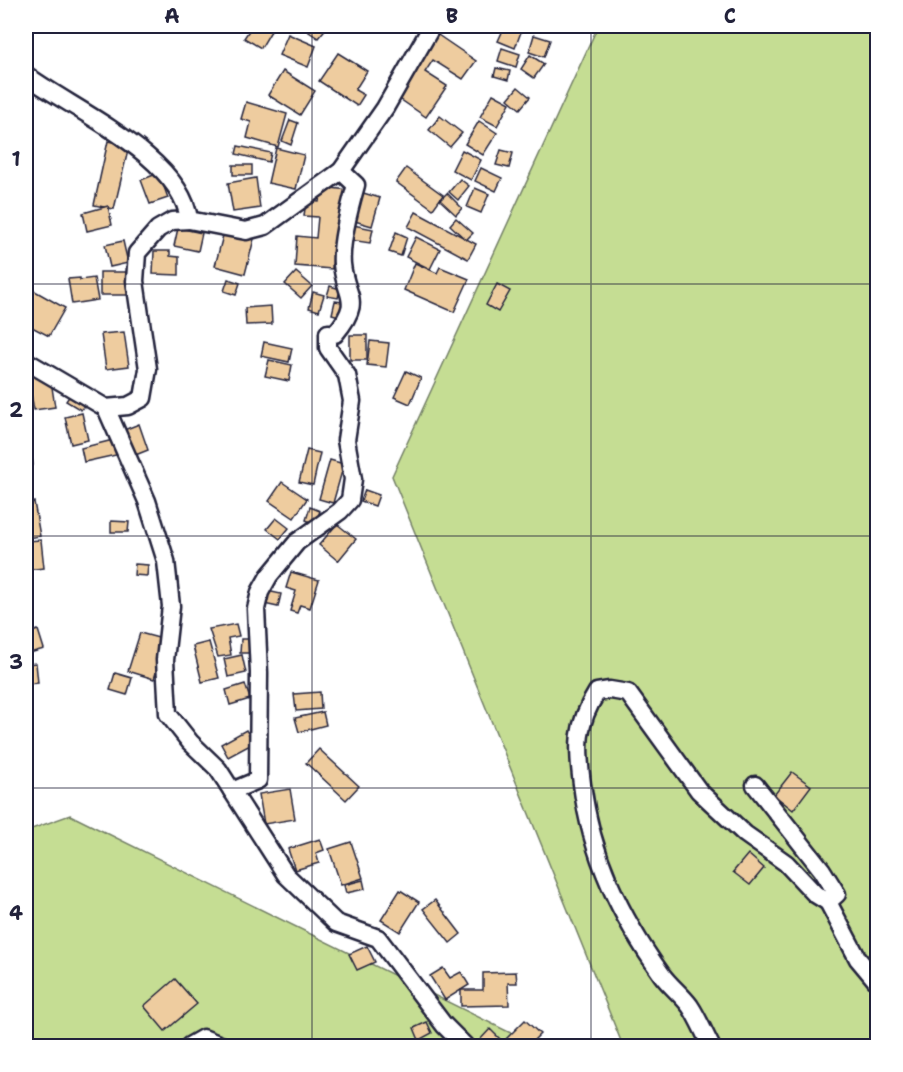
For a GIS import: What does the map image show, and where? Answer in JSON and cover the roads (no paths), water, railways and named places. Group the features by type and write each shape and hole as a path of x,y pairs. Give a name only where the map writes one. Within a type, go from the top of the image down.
{"street":[{"path":"26,361 106,408 128,406 143,398 148,369 135,282 138,253 158,229 172,221 189,220 246,231 265,226 341,171 385,108 432,26"},
{"path":"26,75 147,153 187,206 189,220"},
{"path":"232,791 258,780 260,673 256,609 260,592 269,576 297,542 340,511 350,500 353,479 346,440 352,401 347,375 328,348 327,333 335,334 347,319 352,295 342,264 356,185 341,171"},
{"path":"106,408 150,511 166,561 171,606 165,660 168,714 190,742 218,769 286,875 336,923 378,938 444,1025 465,1047"},
{"path":"711,1047 690,1006 663,976 610,891 592,841 577,746 583,714 597,692 610,690 628,693 699,791 745,834 786,863 815,894 828,902 858,959 878,983"},
{"path":"755,785 822,870 837,894 828,902"},
{"path":"189,1047 203,1038 222,1047"}]}
